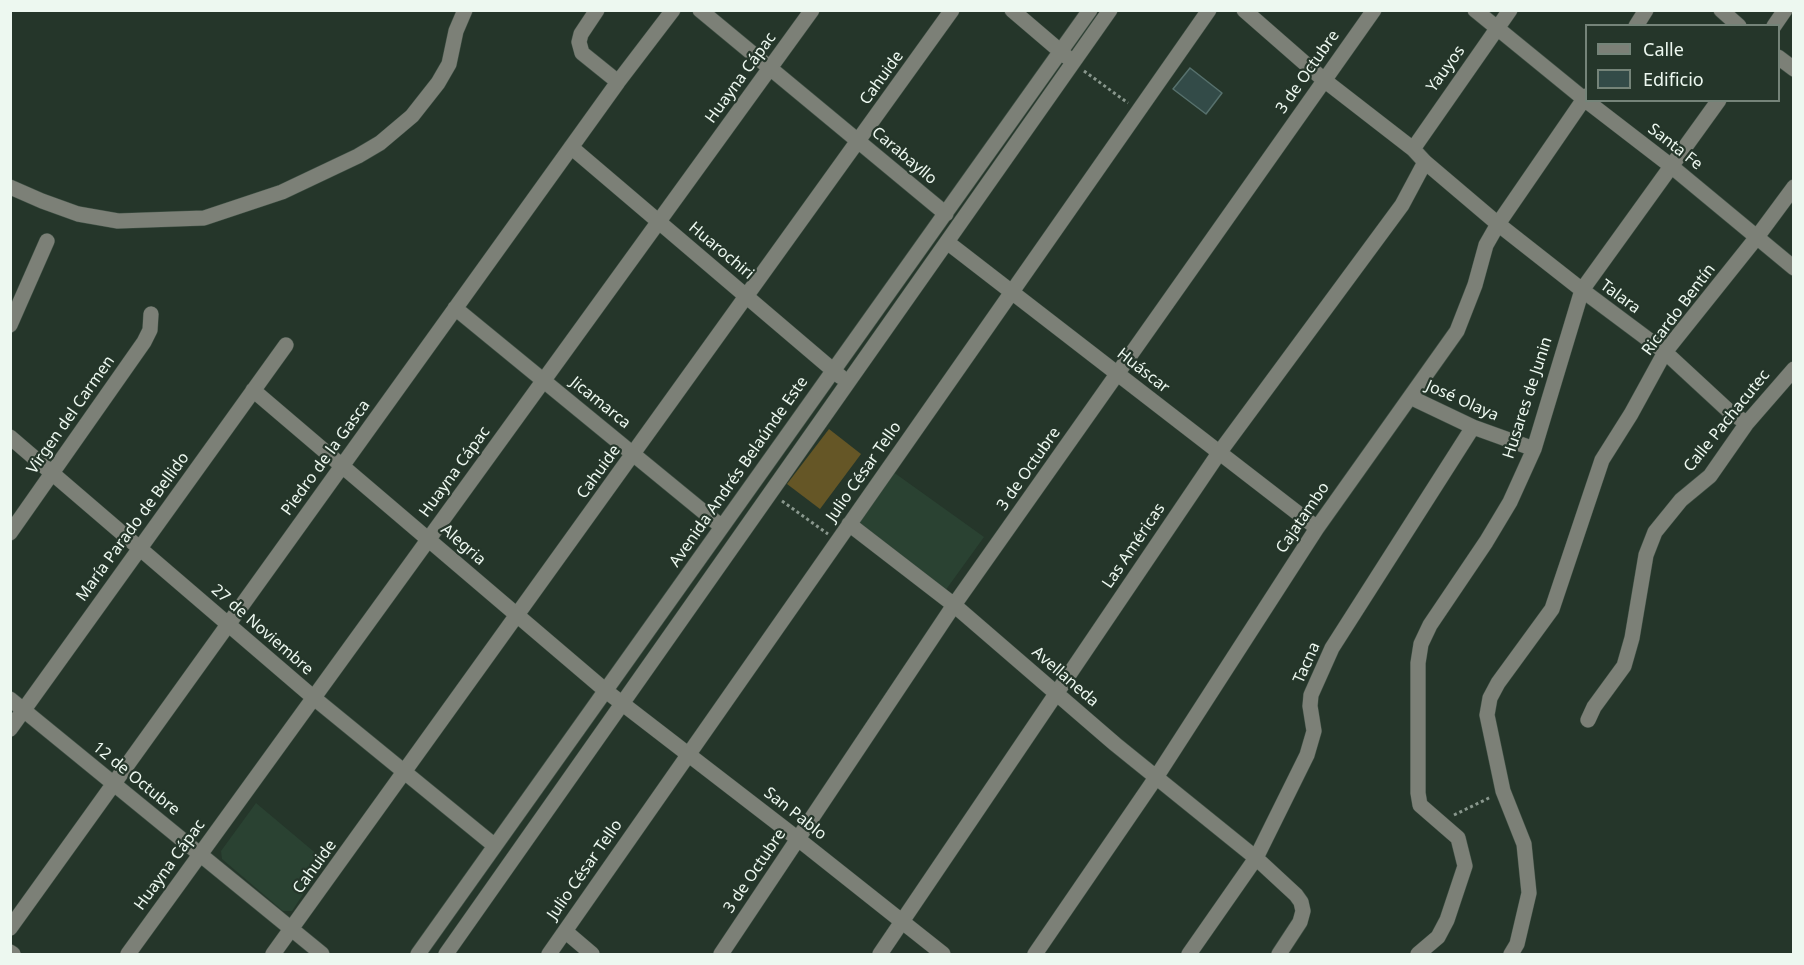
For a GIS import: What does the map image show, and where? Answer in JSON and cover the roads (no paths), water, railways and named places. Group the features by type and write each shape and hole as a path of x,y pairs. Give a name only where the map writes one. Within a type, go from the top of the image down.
{"street":[{"path":"10,187 78,214 118,221 204,218 282,192 358,156 380,143 412,116 438,83 449,64 456,32 465,10"},
{"path":"597,10 581,33 579,42 582,52 618,82"},
{"name":"Piedro de la Gasca","path":"10,928 571,147 673,10"},
{"name":"Carabayllo","path":"700,10 946,214"},
{"name":"Huayna Cápac","path":"128,954 812,10"},
{"name":"Cahuide","path":"273,954 952,10"},
{"path":"1012,10 1073,63"},
{"name":"Avenida Andrés Belaúnde Este","path":"418,954 1090,10"},
{"path":"446,954 1110,10"},
{"name":"Julio César Tello","path":"549,954 1209,10"},
{"name":"Talara","path":"1244,10 1324,80 1413,149 1497,224 1665,352 1731,413 1747,423"},
{"name":"3 de Octubre","path":"721,954 954,605 1374,10"},
{"name":"Santa Fe","path":"1476,10 1585,97"},
{"name":"Yauyos","path":"1413,149 1510,10"},
{"path":"1637,24 1646,10"},
{"path":"1721,10 1737,24"},
{"path":"1775,24 1785,10"},
{"path":"1780,58 1794,69"},
{"name":"Cajatambo","path":"1035,954 1157,776 1317,528 1457,331 1475,285 1486,245 1497,224 1585,97"},
{"name":"Santa Fe","path":"1591,102 1794,268"},
{"name":"Husares de Junin","path":"1418,954 1438,937 1447,920 1465,866 1458,838 1420,805 1418,793 1418,663 1421,644 1430,624 1486,542 1510,502 1534,448 1582,291 1718,102"},
{"name":"Huarochiri","path":"571,147 848,382"},
{"name":"Las Américas","path":"880,954 1219,453 1402,206 1425,162"},
{"name":"Ricardo Bentín","path":"1511,954 1517,944 1529,893 1524,844 1503,790 1487,715 1490,698 1498,683 1552,609 1602,460 1665,352 1794,187"},
{"path":"10,325 47,241"},
{"name":"Huáscar","path":"947,242 1317,528"},
{"name":"Jicamarca","path":"455,308 722,526"},
{"name":"Virgen del Carmen","path":"10,533 144,342 150,330 151,314"},
{"name":"María Parado de Bellido","path":"10,729 286,345"},
{"name":"Calle Pachacutec","path":"1588,720 1594,707 1624,666 1632,638 1646,555 1655,532 1681,500 1710,476 1747,423 1794,369"},
{"name":"Alegria","path":"254,390 622,704"},
{"name":"José Olaya","path":"1410,397 1473,427 1534,448"},
{"name":"Tacna","path":"1189,954 1256,858 1307,755 1314,731 1310,706 1311,695 1332,648 1473,427"},
{"name":"27 de Noviembre","path":"10,437 314,698 495,846"},
{"name":"Avellaneda","path":"849,524 954,605 1056,693 1256,858 1302,902 1303,911 1300,922 1279,954"},
{"name":"12 de Octubre","path":"10,699 322,954"},
{"name":"San Pablo","path":"622,704 943,954"},
{"path":"565,932 592,954"}]}
